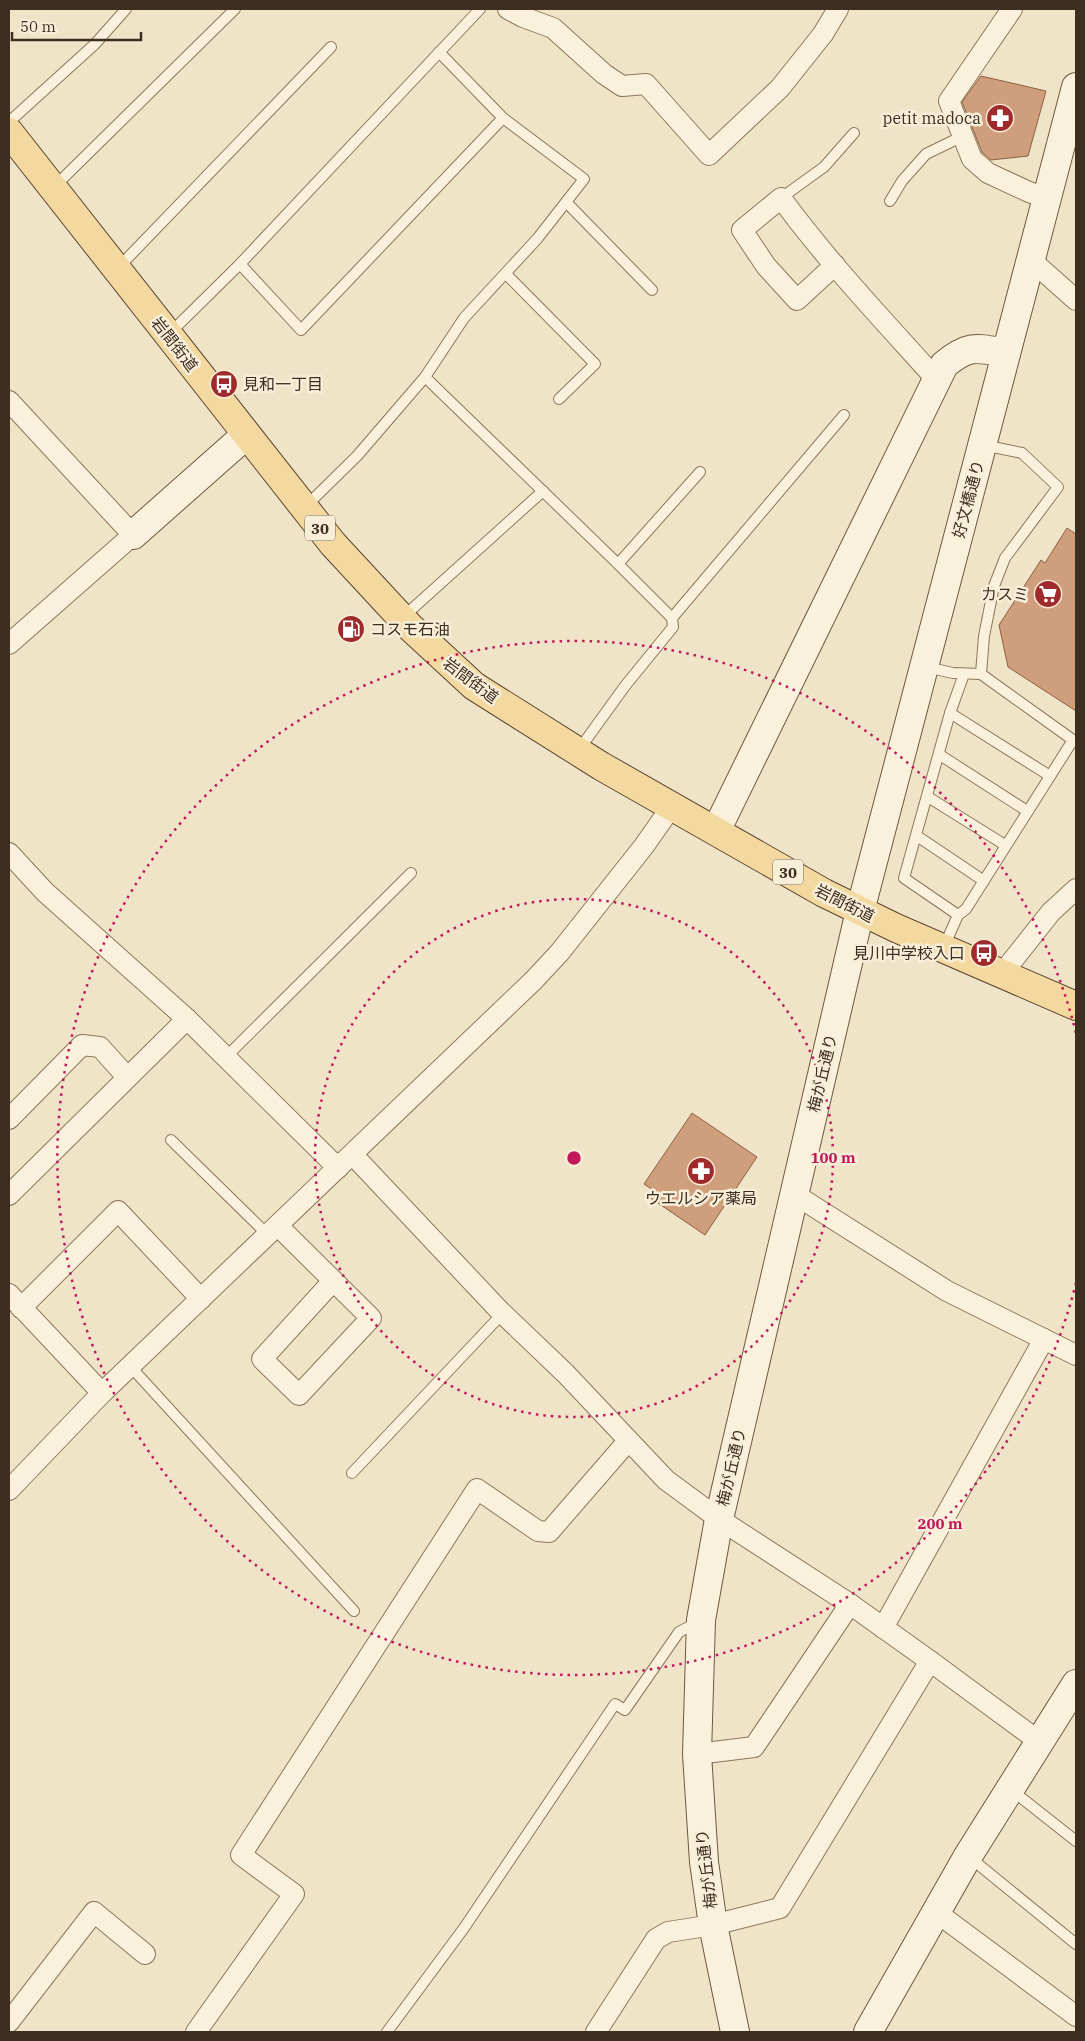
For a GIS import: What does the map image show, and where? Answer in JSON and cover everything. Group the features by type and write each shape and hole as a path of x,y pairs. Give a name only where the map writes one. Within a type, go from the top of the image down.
{"main road":[{"name":"岩間街道","path":"9,132 333,544 402,618 451,667 474,686 578,752 860,911 943,950 1076,1006"}],"street":[{"path":"508,9 523,17 553,28 604,74 622,86 646,84 709,154 780,88 823,34 838,9"},
{"path":"1012,9 949,101 972,159 988,173 1028,192 1047,198"},
{"name":"好文橋通り","path":"860,911 1047,198 1066,167 1076,86"},
{"path":"836,265 797,300 766,266 742,230 781,198 803,228 836,265 936,379"},
{"path":"1031,260 1076,300"},
{"path":"716,831 944,365 957,354 974,348 1006,353"},
{"path":"9,401 133,536"},
{"path":"9,644 246,435"},
{"path":"9,1490 102,1393 353,1155 554,959 644,846 672,806"},
{"path":"9,853 45,892 187,1019 338,1168"},
{"path":"1000,975 1051,912 1076,889"},
{"name":"梅が丘通り","path":"735,2032 713,1925 704,1862 697,1754 701,1620 719,1519 860,911"},
{"path":"12,1186 187,1019"},
{"path":"9,1119 82,1045 100,1047 127,1077"},
{"path":"353,1155 502,1313 566,1374 628,1442 666,1480 719,1519 850,1604 1040,1742"},
{"path":"794,1194 947,1291 1076,1355"},
{"path":"102,1393 15,1301 118,1211 201,1299"},
{"path":"273,1230 334,1281 371,1318 299,1396 262,1359 334,1281"},
{"path":"884,1628 1044,1339"},
{"path":"196,2032 294,1894 241,1855 478,1489 538,1531 549,1532 628,1442"},
{"path":"697,1754 754,1747 850,1604"},
{"path":"596,2032 656,1938 668,1932 713,1925 780,1908 930,1661"},
{"path":"868,2032 968,1856 1076,1684"},
{"path":"9,2022 94,1912 145,1954"},
{"path":"936,1912 1076,2016"}],"lane":[{"path":"9,122 95,44 126,9"},
{"path":"53,189 235,9"},
{"path":"168,335 240,264 480,9"},
{"path":"116,270 331,47"},
{"path":"303,508 357,456 424,377 464,318 506,274 584,178 503,118 439,52"},
{"path":"240,264 301,330 503,118"},
{"path":"781,198 824,166 854,133"},
{"path":"890,201 902,181 926,154 963,136"},
{"path":"566,202 652,290"},
{"path":"506,274 595,364 559,399"},
{"path":"424,377 672,618 673,627 625,686 578,752"},
{"path":"672,618 844,415"},
{"path":"981,674 984,636 994,586 1005,558 1058,487 1022,453 982,445"},
{"path":"618,564 700,472"},
{"path":"402,618 543,491"},
{"path":"924,666 964,674 981,674 1073,740 966,909 958,915 943,950"},
{"path":"958,915 904,878 940,755 950,713 964,674"},
{"path":"950,713 1050,776"},
{"path":"940,755 1027,811"},
{"path":"928,797 1005,845"},
{"path":"917,836 984,881"},
{"path":"226,1057 410,873"},
{"path":"171,1140 273,1230"},
{"path":"352,1473 502,1313"},
{"path":"130,1366 354,1610"},
{"path":"387,2032 464,1928 615,1704 625,1710 679,1632 701,1620"},
{"path":"1009,1789 1076,1841"},
{"path":"968,1856 1076,1944"}],"building":[{"name":"petit madoca","path":"981,76 1046,91 1028,156 991,160 982,152 962,102"},
{"name":"カスミ","path":"1067,528 1076,534 1076,711 1008,667 999,625 1041,560 1045,563"},
{"name":"ウエルシア薬局","path":"692,1113 757,1157 705,1235 649,1197 653,1190 644,1184"}],"place":[{"name":"petit madoca","path":"1000,118"},
{"name":"見和一丁目","path":"224,384"},
{"name":"カスミ","path":"1048,594"},
{"name":"コスモ石油","path":"351,629"},
{"name":"見川中学校入口","path":"984,953"},
{"name":"ウエルシア薬局","path":"701,1171"}]}
